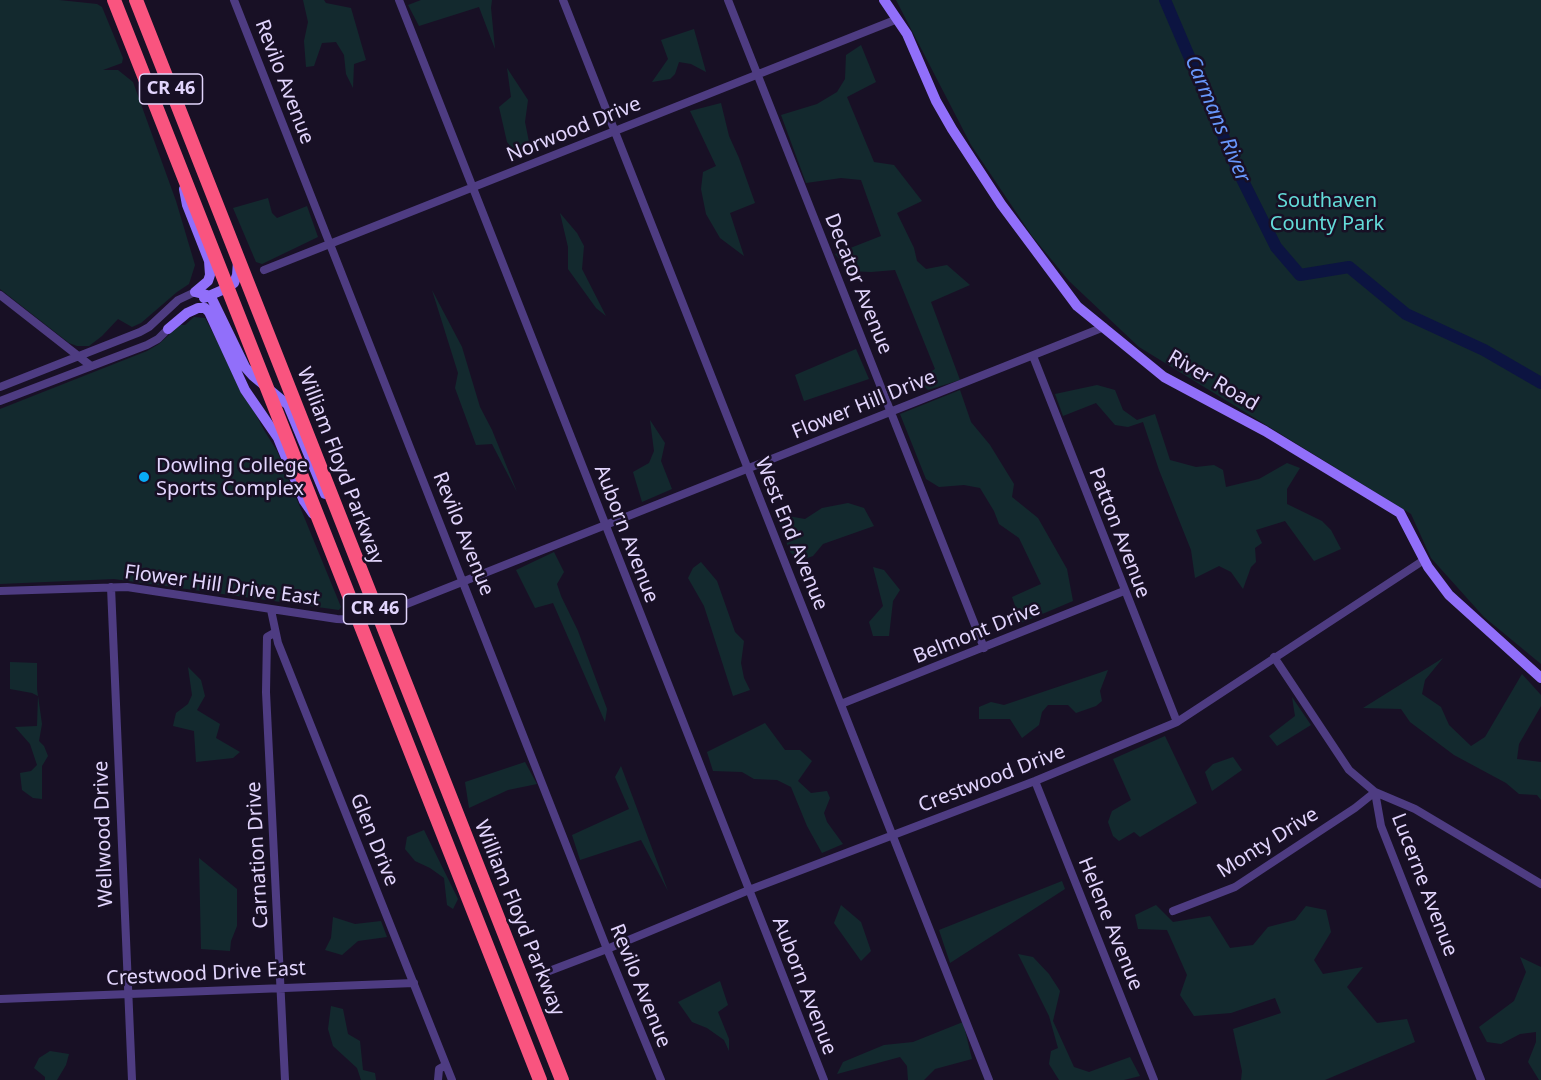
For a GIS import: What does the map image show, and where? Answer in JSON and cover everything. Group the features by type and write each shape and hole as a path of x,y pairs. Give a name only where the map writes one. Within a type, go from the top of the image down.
{"highway":[{"name":"William Floyd Parkway","path":"114,0 319,518 368,617 562,1080"},
{"name":"William Floyd Parkway","path":"136,0 337,511 368,617 540,1080"}],"street":[{"name":"Revilo Avenue","path":"234,0 607,949 661,1080"},
{"name":"Auborn Avenue","path":"399,0 824,1080"},
{"name":"West End Avenue","path":"563,0 989,1080"},
{"name":"Decator Avenue","path":"728,0 984,648"},
{"name":"River Road","path":"884,0 895,20 907,34 936,101 1001,204 1077,306 1164,377 1265,431 1400,513 1424,560 1449,595 1541,678"},
{"name":"Norwood Drive","path":"264,270 895,20"},
{"path":"0,387 149,327 178,300 186,294 195,292 208,281 209,261 187,205 181,172"},
{"path":"0,401 158,339 188,307 234,283 237,275 237,257"},
{"path":"195,292 209,296 221,314 245,367 288,405 322,490 337,511"},
{"path":"0,295 91,366"},
{"path":"168,329 198,308 205,308 209,312 245,390 282,446 304,501 313,514 319,518"},
{"name":"Flower Hill Drive","path":"368,617 1104,327"},
{"name":"Patton Avenue","path":"1033,356 1177,722"},
{"name":"Crestwood Drive","path":"544,973 749,890 1035,781 1177,722 1424,560"},
{"name":"Wellwood Drive","path":"111,587 132,1080"},
{"name":"Flower Hill Drive East","path":"0,591 127,587 337,619 368,617"},
{"name":"Belmont Drive","path":"841,704 1124,591"},
{"name":"Glen Drive","path":"271,610 274,633 452,1080"},
{"name":"Carnation Drive","path":"274,633 267,637 266,672 285,1080"},
{"name":"Lucerne Avenue","path":"1274,657 1349,770 1375,792 1381,826 1481,1080"},
{"name":"Helene Avenue","path":"1035,781 1154,1080"},
{"path":"1375,792 1414,809 1541,884"},
{"name":"Monty Drive","path":"1173,911 1235,887 1355,808 1375,792"},
{"name":"Crestwood Drive East","path":"0,999 414,983"},
{"path":"438,1080 439,1068 446,1065"}],"green space":[{"path":"0,0 59,0 97,4 102,7 123,58 122,63 103,70 118,70 133,82 176,201 195,265 189,284 141,323 132,327 118,319 89,346 69,343 0,289"},
{"path":"303,0 324,0 326,3 351,8 366,60 354,64 353,88 346,74 344,55 336,42 322,43 314,66 306,67 304,41 308,22"},
{"path":"421,0 492,0 495,49 479,7 419,26 408,5"},
{"name":"Southaven County Park","path":"896,0 1541,0 1541,664 1484,617 1431,558 1411,514 1139,347 1069,281 1032,236 971,145"},
{"path":"694,29 706,72 691,64 679,62 675,74 670,79 652,82 668,59 661,40"},
{"path":"861,45 876,82 847,97 874,162 894,165 922,201 897,213 914,248 917,261 926,269 947,265 970,285 931,302 960,380 928,390 918,380 935,369 895,270 849,271 835,254 881,236 861,180 841,178 806,183 781,115 817,104 837,92 845,79 846,55"},
{"path":"507,68 528,100 525,122 530,147 516,153 507,142 499,107 511,97"},
{"path":"721,103 729,136 755,203 730,213 744,256 720,238 706,214 701,189 703,172 716,166 690,111"},
{"path":"268,198 272,213 277,218 307,206 318,237 262,264 256,262 233,208"},
{"path":"560,213 577,233 584,246 582,269 606,316 596,308 568,269 568,247"},
{"path":"432,290 462,347 480,407 492,430 517,492 492,444 476,445 455,388 458,373"},
{"name":"Dowling College Sports Complex","path":"194,317 205,318 277,451 341,607 339,610 114,579 0,584 0,409 147,351"},
{"path":"856,349 869,379 804,401 795,375"},
{"path":"1097,385 1115,390 1123,410 1137,420 1155,414 1170,460 1196,467 1214,465 1223,470 1226,487 1259,479 1287,463 1300,468 1287,489 1287,504 1322,521 1331,530 1341,549 1314,561 1285,521 1256,530 1262,543 1255,548 1256,562 1251,567 1243,589 1231,572 1219,566 1195,578 1191,550 1159,470 1143,422 1128,427 1115,425 1096,403 1063,416 1055,394"},
{"path":"960,390 971,422 990,445 1014,484 1012,497 1038,518 1067,569 1073,601 1021,623 1012,597 1041,584 1019,538 999,524 980,488 964,485 939,487 926,479 900,414"},
{"path":"650,420 665,443 661,461 672,489 642,502 633,472 649,463 654,451"},
{"path":"848,503 864,508 874,526 823,544 813,556 799,561 790,552 776,514 805,519 822,508"},
{"path":"554,552 564,572 557,584 578,631 607,709 605,722 553,603 535,608 516,570"},
{"path":"701,562 717,581 735,632 744,641 741,663 744,678 750,690 733,696 704,606 688,578 693,568"},
{"path":"873,567 884,570 900,590 893,601 889,636 873,636 869,622 883,606"},
{"path":"1443,658 1425,680 1422,694 1441,707 1449,725 1471,746 1485,737 1522,674 1541,695 1541,706 1519,744 1517,759 1541,762 1541,800 1537,795 1519,794 1506,783 1454,755 1410,722 1401,709 1363,708"},
{"path":"10,662 37,663 38,696 10,689"},
{"path":"188,667 201,680 205,696 197,710 220,724 216,738 240,752 233,758 196,762 194,731 173,726 176,713 188,704 192,695"},
{"path":"1108,670 1100,691 1102,701 1096,706 1076,713 1068,705 1048,705 1042,712 1039,725 1022,738 1010,719 979,719 979,707 991,702 1004,705"},
{"path":"38,696 42,724 39,741 48,756 42,766 42,799 33,798 22,790 20,773 31,771 37,765 30,744 15,727 37,726"},
{"path":"1292,697 1311,725 1277,746 1269,736 1295,716"},
{"path":"765,723 785,750 800,750 812,761 798,781 811,793 827,791 830,798 824,813 827,822 843,844 822,853 807,826 791,787 777,780 754,779 742,772 713,771 707,752"},
{"path":"1165,736 1197,803 1140,837 1134,832 1119,841 1113,836 1108,822 1112,811 1131,800 1113,759"},
{"path":"1233,757 1242,770 1212,791 1205,772 1213,764"},
{"path":"525,762 537,784 508,790 469,808 465,782"},
{"path":"621,766 668,891 641,840 580,860 572,835 629,809 615,777"},
{"path":"424,830 458,899 453,909 447,905 444,878 415,861 405,849 407,837"},
{"path":"199,858 237,889 237,926 230,951 201,949"},
{"path":"1062,881 1065,889 950,963 939,930"},
{"path":"841,905 861,922 871,951 861,961 834,923"},
{"path":"1156,905 1173,922 1210,916 1230,948 1253,945 1268,927 1295,920 1306,906 1326,910 1331,932 1314,960 1323,974 1363,967 1347,987 1377,1023 1407,1019 1415,1042 1325,1080 1241,1080 1242,1071 1233,1029 1281,1013 1275,998 1231,1013 1194,1016 1180,995 1187,975 1167,930 1138,929 1135,915"},
{"path":"333,917 355,924 381,921 387,937 358,941 342,955 325,950 331,938"},
{"path":"1018,954 1033,957 1049,974 1060,991 1053,1021 1074,1067 1089,1072 1130,1057 1140,1076 1124,1080 1059,1080 1049,1064 1051,1051 1058,1048 1049,1016"},
{"path":"1520,957 1541,967 1541,1080 1528,1062 1536,1042 1536,1032 1520,1034 1501,1044 1487,1042 1479,1027 1514,1001 1526,972"},
{"path":"720,981 728,1005 718,1012 729,1039 729,1051 724,1040 707,1028 692,1022 678,1002"},
{"path":"331,1006 343,1009 348,1034 360,1041 363,1070 375,1073 376,1080 361,1080 357,1068 333,1046 328,1029"},
{"path":"963,1022 972,1059 935,1069 924,1080 908,1080 907,1066 900,1057 837,1074 843,1062 884,1045 913,1042"},
{"path":"50,1051 69,1054 66,1065 57,1080 45,1080 45,1077 34,1068 39,1058"}],"waterway":[{"name":"Carmans River","path":"1165,0 1238,171 1276,247 1300,275 1349,267 1406,314 1484,350 1541,383"}],"place":[{"name":"Dowling College Sports Complex","path":"144,477"}]}
